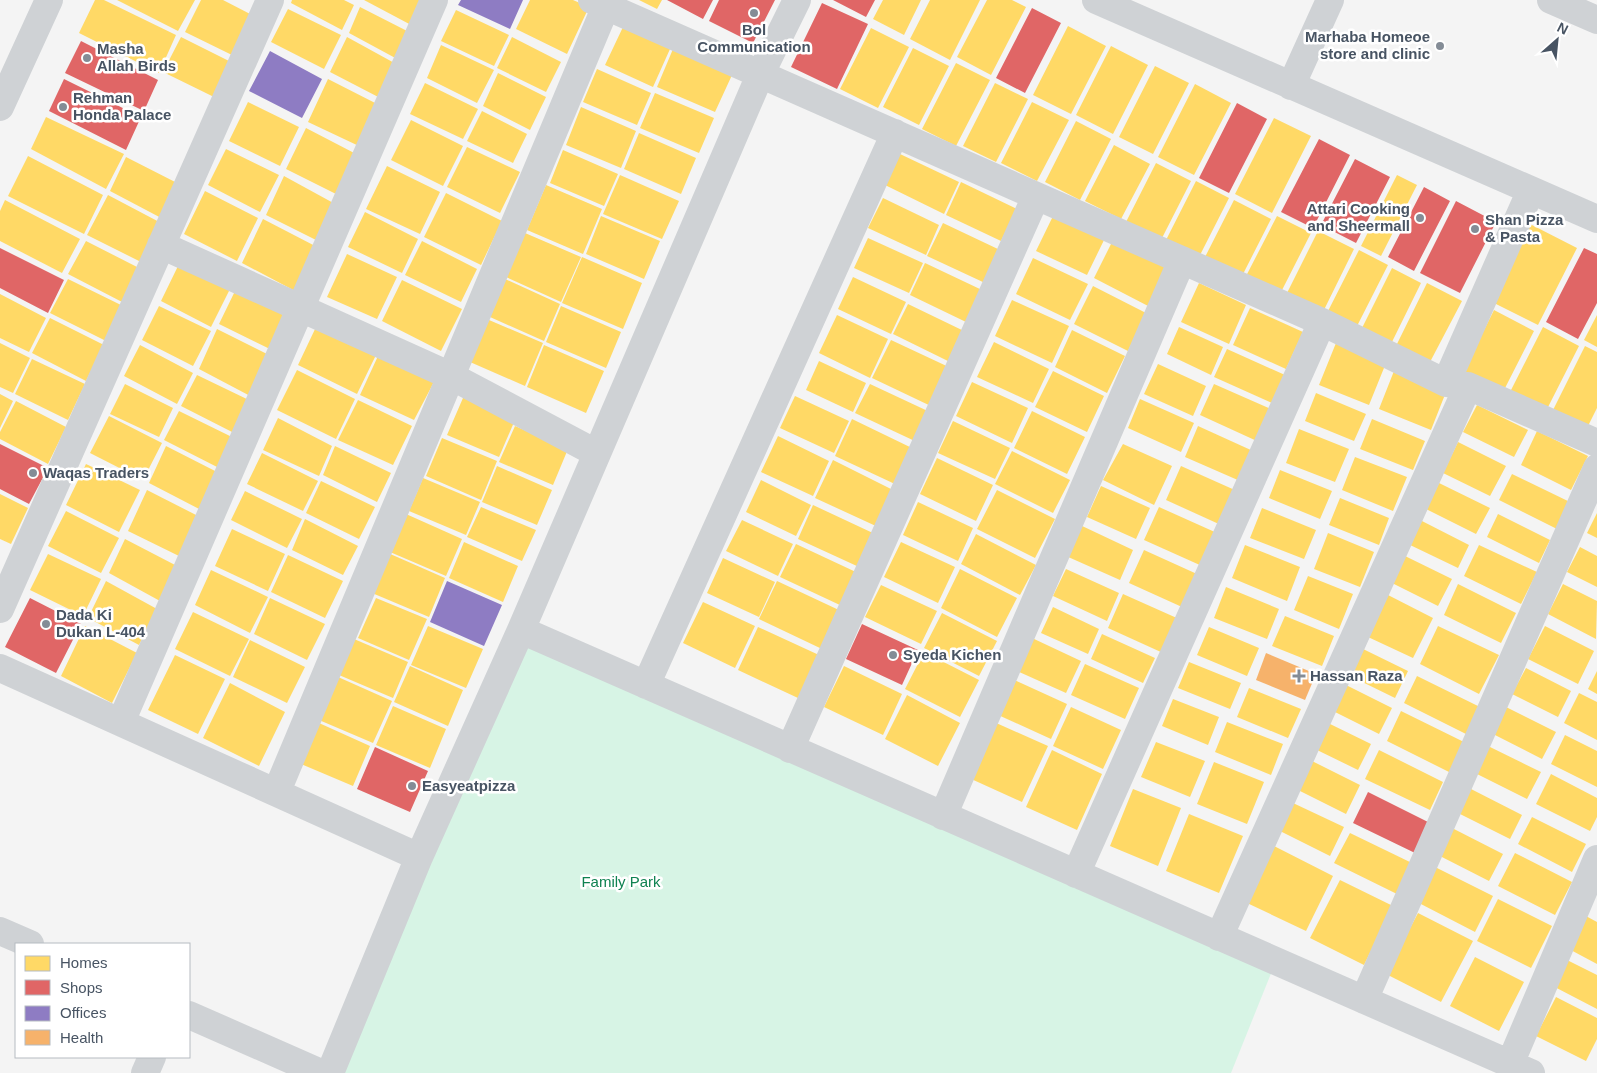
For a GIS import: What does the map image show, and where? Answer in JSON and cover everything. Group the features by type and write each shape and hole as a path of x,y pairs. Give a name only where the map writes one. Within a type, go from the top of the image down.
{"street":[{"path":"0,108 50,0"},
{"path":"0,609 270,0"},
{"path":"121,722 434,0"},
{"path":"330,1073 419,857 521,630 760,75 797,0"},
{"path":"1096,0 1597,219"},
{"path":"1291,86 1330,0"},
{"path":"1551,0 1597,20"},
{"path":"277,791 451,376 599,3 1322,322 1457,385 1597,443"},
{"path":"646,685 895,134"},
{"path":"1219,937 1457,385 1531,190"},
{"path":"790,748 1036,196"},
{"path":"161,245 451,376 596,453"},
{"path":"943,816 1182,260"},
{"path":"1076,874 1322,322"},
{"path":"1364,1000 1597,468"},
{"path":"521,630 1521,1069 1597,859"},
{"path":"0,668 277,791 419,857"},
{"path":"0,931 28,943"},
{"path":"190,1015 321,1073"},
{"path":"145,1073 152,1058"}],"green space":[{"name":"Family Park","path":"521,630 1276,961 1231,1073 330,1073"}],"building: Homes":[{"path":"95,0 104,0 176,35 159,73 79,33"},
{"path":"117,0 195,0 178,31"},
{"path":"201,0 223,0 254,16 234,56 185,32"},
{"path":"292,0 344,0 354,5 342,30 291,3"},
{"path":"364,0 425,0 413,26"},
{"path":"530,0 573,0 589,7 567,54 516,29"},
{"path":"639,0 662,0 657,9"},
{"path":"883,0 921,0 904,35 873,19"},
{"path":"930,0 980,0 950,60 910,39"},
{"path":"987,0 1012,0 1026,7 991,75 957,57"},
{"path":"360,7 411,33 399,60 349,33"},
{"path":"288,9 341,35 324,69 271,42"},
{"path":"456,10 509,35 494,66 441,41"},
{"path":"1068,26 1106,46 1071,114 1033,95"},
{"path":"623,27 670,49 653,87 605,65"},
{"path":"871,28 909,47 878,108 840,89"},
{"path":"181,37 231,62 214,97 163,72"},
{"path":"347,37 398,65 384,100 330,72"},
{"path":"512,37 561,62 546,92 497,68"},
{"path":"441,45 494,70 477,103 427,78"},
{"path":"1111,46 1148,65 1113,134 1076,115"},
{"path":"913,48 949,66 919,125 883,107"},
{"path":"673,49 732,75 715,112 657,87"},
{"path":"956,63 990,80 956,146 922,129"},
{"path":"1155,66 1189,83 1153,154 1119,137"},
{"path":"597,69 651,93 637,125 583,102"},
{"path":"498,73 546,97 530,130 483,106"},
{"path":"328,79 381,106 361,147 308,122"},
{"path":"425,83 478,109 463,139 410,114"},
{"path":"995,83 1028,99 996,162 963,146"},
{"path":"1195,84 1231,103 1194,175 1158,157"},
{"path":"655,93 714,118 699,153 640,128"},
{"path":"248,102 299,127 280,166 229,141"},
{"path":"1032,102 1069,120 1037,181 1001,163"},
{"path":"581,107 636,131 621,168 566,145"},
{"path":"482,111 527,134 513,163 467,141"},
{"path":"46,117 124,154 106,189 31,149"},
{"path":"1274,118 1311,136 1272,213 1235,194"},
{"path":"411,120 463,146 443,186 391,160"},
{"path":"1076,121 1111,139 1080,200 1045,182"},
{"path":"306,128 358,155 338,195 286,169"},
{"path":"639,133 696,158 681,194 624,169"},
{"path":"1114,145 1150,164 1121,219 1085,201"},
{"path":"467,147 520,172 500,213 447,187"},
{"path":"226,149 279,175 260,212 208,185"},
{"path":"563,150 618,174 604,206 550,183"},
{"path":"900,154 959,182 944,214 885,185"},
{"path":"28,156 103,195 84,234 8,196"},
{"path":"126,157 181,185 165,220 110,191"},
{"path":"1156,163 1191,181 1161,240 1126,222"},
{"path":"387,166 440,192 420,234 366,209"},
{"path":"620,175 679,201 662,239 603,214"},
{"path":"1397,175 1417,185 1381,256 1361,246"},
{"path":"284,176 337,205 320,242 266,215"},
{"path":"1196,181 1229,198 1198,259 1165,242"},
{"path":"961,182 1017,209 1001,241 946,215"},
{"path":"546,185 602,209 583,254 527,230"},
{"path":"205,191 258,218 237,261 184,234"},
{"path":"446,193 502,221 481,265 424,237"},
{"path":"108,195 163,224 143,263 87,235"},
{"path":"883,198 939,225 926,255 868,228"},
{"path":"5,200 80,239 62,273 0,241 0,211"},
{"path":"1234,200 1271,219 1240,280 1203,261"},
{"path":"365,212 418,239 402,273 348,247"},
{"path":"1054,214 1105,238 1087,275 1036,251"},
{"path":"601,216 660,241 644,279 586,254"},
{"path":"1277,216 1311,233 1278,298 1244,280"},
{"path":"263,219 319,248 295,291 242,263"},
{"path":"943,223 1000,250 985,283 927,256"},
{"path":"1530,224 1577,248 1538,325 1490,301"},
{"path":"1318,231 1354,249 1320,318 1284,299"},
{"path":"525,233 581,257 561,302 506,277"},
{"path":"868,238 923,263 909,293 854,268"},
{"path":"1113,240 1169,269 1150,307 1094,278"},
{"path":"86,241 141,269 124,303 68,274"},
{"path":"422,241 477,269 461,302 405,275"},
{"path":"1359,250 1388,265 1354,332 1325,317"},
{"path":"347,254 397,277 377,319 327,297"},
{"path":"582,257 642,283 623,329 562,303"},
{"path":"1033,258 1088,284 1070,320 1016,294"},
{"path":"925,263 982,290 966,322 910,295"},
{"path":"179,264 230,289 211,327 161,301"},
{"path":"1392,268 1421,283 1389,348 1359,334"},
{"path":"853,277 906,302 891,334 838,309"},
{"path":"68,279 123,306 106,341 50,313"},
{"path":"505,279 560,304 544,341 490,317"},
{"path":"402,280 462,309 441,351 382,321"},
{"path":"1199,283 1246,305 1229,344 1181,322"},
{"path":"1427,283 1462,301 1430,362 1396,346"},
{"path":"1093,286 1146,313 1128,351 1074,324"},
{"path":"236,289 292,317 276,352 219,324"},
{"path":"0,294 46,318 29,352 0,338"},
{"path":"1012,300 1069,326 1052,363 995,336"},
{"path":"908,304 966,332 952,363 893,334"},
{"path":"159,306 211,331 193,366 142,340"},
{"path":"561,306 621,332 606,368 546,342"},
{"path":"1250,308 1303,332 1286,369 1233,345"},
{"path":"1494,310 1534,331 1503,392 1463,372"},
{"path":"837,315 888,339 870,378 819,353"},
{"path":"1597,315 1597,347 1584,340"},
{"path":"50,318 104,345 86,381 32,353"},
{"path":"489,320 543,343 525,386 470,362"},
{"path":"316,327 376,355 357,394 298,365"},
{"path":"1179,327 1223,347 1211,375 1167,354"},
{"path":"1543,327 1579,346 1545,413 1509,394"},
{"path":"217,329 273,357 254,398 199,369"},
{"path":"1072,330 1125,356 1107,393 1055,367"},
{"path":"891,340 953,369 935,408 872,378"},
{"path":"994,342 1049,369 1033,403 977,377"},
{"path":"0,343 30,358 13,393 0,387"},
{"path":"1336,343 1386,363 1369,405 1319,385"},
{"path":"140,345 193,373 177,404 124,376"},
{"path":"544,345 604,371 586,413 527,387"},
{"path":"1585,346 1597,352 1597,408 1585,432 1551,414"},
{"path":"1227,349 1285,375 1272,403 1214,377"},
{"path":"378,356 434,382 414,420 360,395"},
{"path":"32,359 85,384 68,420 15,394"},
{"path":"819,361 866,383 853,412 806,390"},
{"path":"1158,364 1206,386 1193,416 1144,394"},
{"path":"297,370 355,399 336,439 277,410"},
{"path":"1053,371 1104,396 1087,432 1035,407"},
{"path":"1394,371 1446,392 1431,430 1379,409"},
{"path":"197,375 253,402 236,434 181,406"},
{"path":"972,382 1028,408 1012,443 956,416"},
{"path":"125,384 173,408 159,437 110,414"},
{"path":"870,384 932,413 919,443 855,413"},
{"path":"1214,384 1273,410 1259,442 1200,415"},
{"path":"466,391 518,413 499,457 447,435"},
{"path":"1316,393 1366,414 1354,441 1305,421"},
{"path":"0,394 13,401 0,428"},
{"path":"795,396 849,421 834,453 780,428"},
{"path":"1140,399 1194,423 1181,452 1128,428"},
{"path":"358,400 412,426 393,465 338,440"},
{"path":"16,401 66,427 48,464 0,439 0,432"},
{"path":"1477,405 1528,430 1514,457 1463,432"},
{"path":"179,411 236,439 221,469 164,440"},
{"path":"1032,411 1085,437 1067,474 1014,448"},
{"path":"109,416 162,443 143,480 90,453"},
{"path":"278,418 332,446 319,476 263,450"},
{"path":"852,419 914,449 897,485 835,456"},
{"path":"1372,419 1425,441 1413,470 1360,449"},
{"path":"953,421 1010,448 995,479 938,453"},
{"path":"515,426 568,449 553,485 499,462"},
{"path":"1198,426 1253,451 1240,481 1185,457"},
{"path":"1299,429 1349,449 1335,482 1286,463"},
{"path":"1537,431 1588,456 1571,490 1521,465"},
{"path":"778,436 829,461 813,496 761,472"},
{"path":"442,438 497,461 481,500 426,476"},
{"path":"1458,442 1506,466 1490,496 1443,473"},
{"path":"1123,444 1172,466 1154,505 1103,480"},
{"path":"166,446 219,473 203,511 149,483"},
{"path":"335,446 391,473 377,502 323,475"},
{"path":"1012,451 1070,480 1053,513 995,484"},
{"path":"262,453 318,481 303,511 247,484"},
{"path":"1355,457 1407,477 1393,511 1342,490"},
{"path":"937,458 993,485 976,521 920,494"},
{"path":"833,460 895,491 878,527 815,498"},
{"path":"86,464 140,490 119,532 66,505"},
{"path":"497,466 552,490 537,525 482,502"},
{"path":"1181,466 1237,491 1221,525 1166,500"},
{"path":"1280,470 1332,491 1320,519 1269,498"},
{"path":"1512,474 1572,503 1559,530 1499,500"},
{"path":"423,478 480,502 466,535 409,511"},
{"path":"761,480 811,505 796,536 746,512"},
{"path":"321,481 375,507 359,539 306,513"},
{"path":"1439,483 1490,508 1476,534 1426,509"},
{"path":"1101,486 1150,508 1136,539 1087,517"},
{"path":"147,490 200,517 181,557 128,531"},
{"path":"997,490 1055,519 1035,558 977,529"},
{"path":"245,491 302,519 287,548 231,520"},
{"path":"0,494 28,508 11,544 0,539"},
{"path":"1340,498 1389,518 1379,545 1329,525"},
{"path":"918,502 973,528 958,561 903,535"},
{"path":"813,505 875,534 859,567 798,539"},
{"path":"481,507 536,530 522,561 467,537"},
{"path":"1159,507 1217,533 1202,566 1144,540"},
{"path":"1262,508 1316,530 1304,559 1250,538"},
{"path":"66,511 119,538 101,573 48,546"},
{"path":"1597,513 1597,538 1587,533"},
{"path":"406,514 462,539 446,576 390,552"},
{"path":"1498,514 1550,540 1539,563 1487,537"},
{"path":"305,519 358,546 343,575 292,550"},
{"path":"742,520 793,544 778,576 726,551"},
{"path":"1420,520 1469,545 1458,568 1408,544"},
{"path":"1080,525 1133,550 1120,580 1066,556"},
{"path":"232,529 285,554 268,591 215,566"},
{"path":"1328,533 1374,552 1360,587 1314,569"},
{"path":"976,534 1036,565 1020,595 961,564"},
{"path":"125,539 177,566 160,601 109,573"},
{"path":"464,542 518,566 503,602 449,578"},
{"path":"901,542 955,567 938,603 884,577"},
{"path":"796,544 858,573 842,606 780,577"},
{"path":"1245,545 1300,567 1287,601 1232,578"},
{"path":"1479,545 1537,572 1521,604 1464,576"},
{"path":"1580,547 1597,556 1597,587 1567,572"},
{"path":"1144,550 1197,574 1182,607 1129,583"},
{"path":"388,553 445,578 429,617 372,593"},
{"path":"48,554 101,579 83,616 30,590"},
{"path":"288,555 343,581 325,618 271,592"},
{"path":"1405,556 1452,579 1438,606 1392,583"},
{"path":"723,558 775,582 759,617 707,593"},
{"path":"960,569 1017,598 997,637 941,608"},
{"path":"1066,569 1119,593 1107,621 1053,596"},
{"path":"211,570 268,597 250,633 195,605"},
{"path":"1308,576 1353,594 1339,629 1294,610"},
{"path":"106,581 157,609 139,645 88,618"},
{"path":"777,581 841,611 822,649 759,619"},
{"path":"1458,584 1516,613 1501,643 1444,615"},
{"path":"1563,584 1597,601 1596,639 1548,614"},
{"path":"881,585 937,611 921,644 865,617"},
{"path":"1226,587 1279,609 1267,639 1214,618"},
{"path":"1123,594 1179,619 1163,653 1108,628"},
{"path":"1388,595 1433,618 1413,658 1368,637"},
{"path":"270,598 325,624 307,660 254,634"},
{"path":"376,598 427,619 409,660 358,638"},
{"path":"703,602 755,626 735,668 683,643"},
{"path":"1053,607 1099,629 1088,654 1041,633"},
{"path":"193,612 249,639 230,676 175,649"},
{"path":"942,613 997,641 979,676 924,648"},
{"path":"1285,616 1334,636 1322,666 1272,646"},
{"path":"85,626 137,653 112,703 61,676"},
{"path":"428,626 483,649 466,688 411,665"},
{"path":"1438,626 1499,655 1479,694 1420,664"},
{"path":"1545,626 1594,651 1578,684 1528,659"},
{"path":"758,627 819,655 798,698 738,670"},
{"path":"1209,627 1259,648 1247,676 1197,655"},
{"path":"1102,634 1155,658 1143,683 1091,659"},
{"path":"1032,638 1081,661 1066,693 1017,671"},
{"path":"354,639 408,662 393,698 339,675"},
{"path":"250,640 305,667 287,703 233,677"},
{"path":"1361,648 1408,671 1395,698 1348,675"},
{"path":"924,652 979,680 960,717 905,689"},
{"path":"175,655 225,679 198,734 148,710"},
{"path":"1189,662 1241,683 1230,709 1178,688"},
{"path":"1085,664 1139,688 1125,719 1071,695"},
{"path":"410,666 463,690 448,726 394,702"},
{"path":"844,666 902,694 883,735 824,707"},
{"path":"1526,668 1571,691 1558,717 1512,694"},
{"path":"1597,671 1597,694 1588,689"},
{"path":"1417,676 1480,707 1466,734 1404,703"},
{"path":"338,677 392,701 373,743 319,720"},
{"path":"1012,679 1067,704 1051,739 996,714"},
{"path":"230,683 285,712 259,766 203,738"},
{"path":"1344,684 1392,708 1379,734 1331,710"},
{"path":"1249,688 1301,709 1288,738 1237,717"},
{"path":"1579,693 1597,702 1597,740 1564,723"},
{"path":"907,695 960,723 938,766 885,739"},
{"path":"1173,699 1219,717 1208,745 1162,726"},
{"path":"393,706 446,729 430,768 376,745"},
{"path":"1071,707 1121,730 1103,769 1053,746"},
{"path":"1506,707 1556,732 1542,759 1493,734"},
{"path":"1401,711 1466,743 1451,773 1387,741"},
{"path":"994,722 1048,746 1022,802 969,778"},
{"path":"1227,722 1283,744 1271,775 1215,752"},
{"path":"319,723 370,746 353,786 301,764"},
{"path":"1328,723 1371,744 1358,770 1315,749"},
{"path":"1565,735 1597,751 1597,787 1551,764"},
{"path":"1156,742 1205,761 1190,797 1141,777"},
{"path":"1488,746 1541,772 1527,799 1475,773"},
{"path":"1052,750 1102,774 1077,830 1026,807"},
{"path":"1379,750 1443,782 1430,810 1365,779"},
{"path":"1312,761 1360,785 1346,814 1298,790"},
{"path":"1214,762 1264,782 1247,824 1197,804"},
{"path":"1551,774 1597,798 1597,817 1590,831 1536,804"},
{"path":"1133,789 1181,808 1158,866 1110,846"},
{"path":"1471,789 1522,815 1510,839 1458,813"},
{"path":"1293,803 1344,827 1330,856 1280,831"},
{"path":"1189,814 1243,836 1219,893 1166,871"},
{"path":"1532,817 1586,844 1572,872 1518,844"},
{"path":"1452,828 1503,854 1489,881 1438,855"},
{"path":"1350,833 1414,864 1399,895 1334,863"},
{"path":"1274,846 1333,876 1306,931 1247,903"},
{"path":"1515,853 1572,882 1555,915 1498,886"},
{"path":"1435,867 1493,896 1475,932 1417,902"},
{"path":"1340,880 1393,906 1364,965 1310,938"},
{"path":"1498,899 1552,926 1531,968 1477,941"},
{"path":"1418,913 1473,941 1441,1002 1386,974"},
{"path":"1584,915 1597,922 1597,964 1567,948"},
{"path":"1475,957 1524,982 1499,1031 1450,1006"},
{"path":"1561,957 1597,975 1597,1009 1547,983"},
{"path":"1556,997 1597,1018 1597,1039 1586,1061 1536,1036"}],"building: Shops":[{"path":"667,0 713,0 703,19"},
{"path":"719,0 775,0 753,43 709,21"},
{"path":"833,0 875,0 866,17"},
{"path":"822,3 868,24 837,89 791,67"},
{"path":"1032,8 1061,23 1025,93 996,78"},
{"path":"81,41 158,80 144,111 65,73"},
{"path":"64,79 141,117 126,150 49,111"},
{"path":"1237,103 1267,119 1229,193 1199,178"},
{"path":"1319,139 1350,155 1313,228 1281,212"},
{"path":"1355,159 1390,177 1356,243 1321,225"},
{"path":"1424,187 1450,201 1414,271 1388,257"},
{"path":"1456,201 1496,222 1460,293 1420,273"},
{"path":"0,248 64,280 48,313 0,288"},
{"path":"1584,248 1597,254 1597,303 1578,339 1546,322"},
{"path":"0,444 48,468 29,504 0,489"},
{"path":"30,598 81,624 56,673 5,647"},
{"path":"862,624 918,650 902,685 846,659"},
{"path":"375,747 428,771 410,812 357,789"},
{"path":"1368,792 1430,823 1415,853 1353,823"}],"building: Offices":[{"path":"461,0 523,0 510,29 458,5"},
{"path":"270,51 322,79 302,118 249,91"},
{"path":"447,581 502,605 484,646 430,622"}],"building: Health":[{"path":"1266,653 1316,674 1305,700 1256,680"}],"place":[{"name":"Bol Communication","path":"754,13"},
{"name":"Marhaba Homeoe store and clinic","path":"1440,46"},
{"name":"Masha Allah Birds","path":"87,58"},
{"name":"Rehman Honda Palace","path":"63,107"},
{"name":"Attari Cooking and Sheermall","path":"1420,218"},
{"name":"Shan Pizza & Pasta","path":"1475,229"},
{"name":"Waqas Traders","path":"33,473"},
{"name":"Dada Ki Dukan L-404","path":"46,624"},
{"name":"Syeda Kichen","path":"893,655"},
{"name":"Hassan Raza","path":"1299,676"},
{"name":"Easyeatpizza","path":"412,786"}]}
